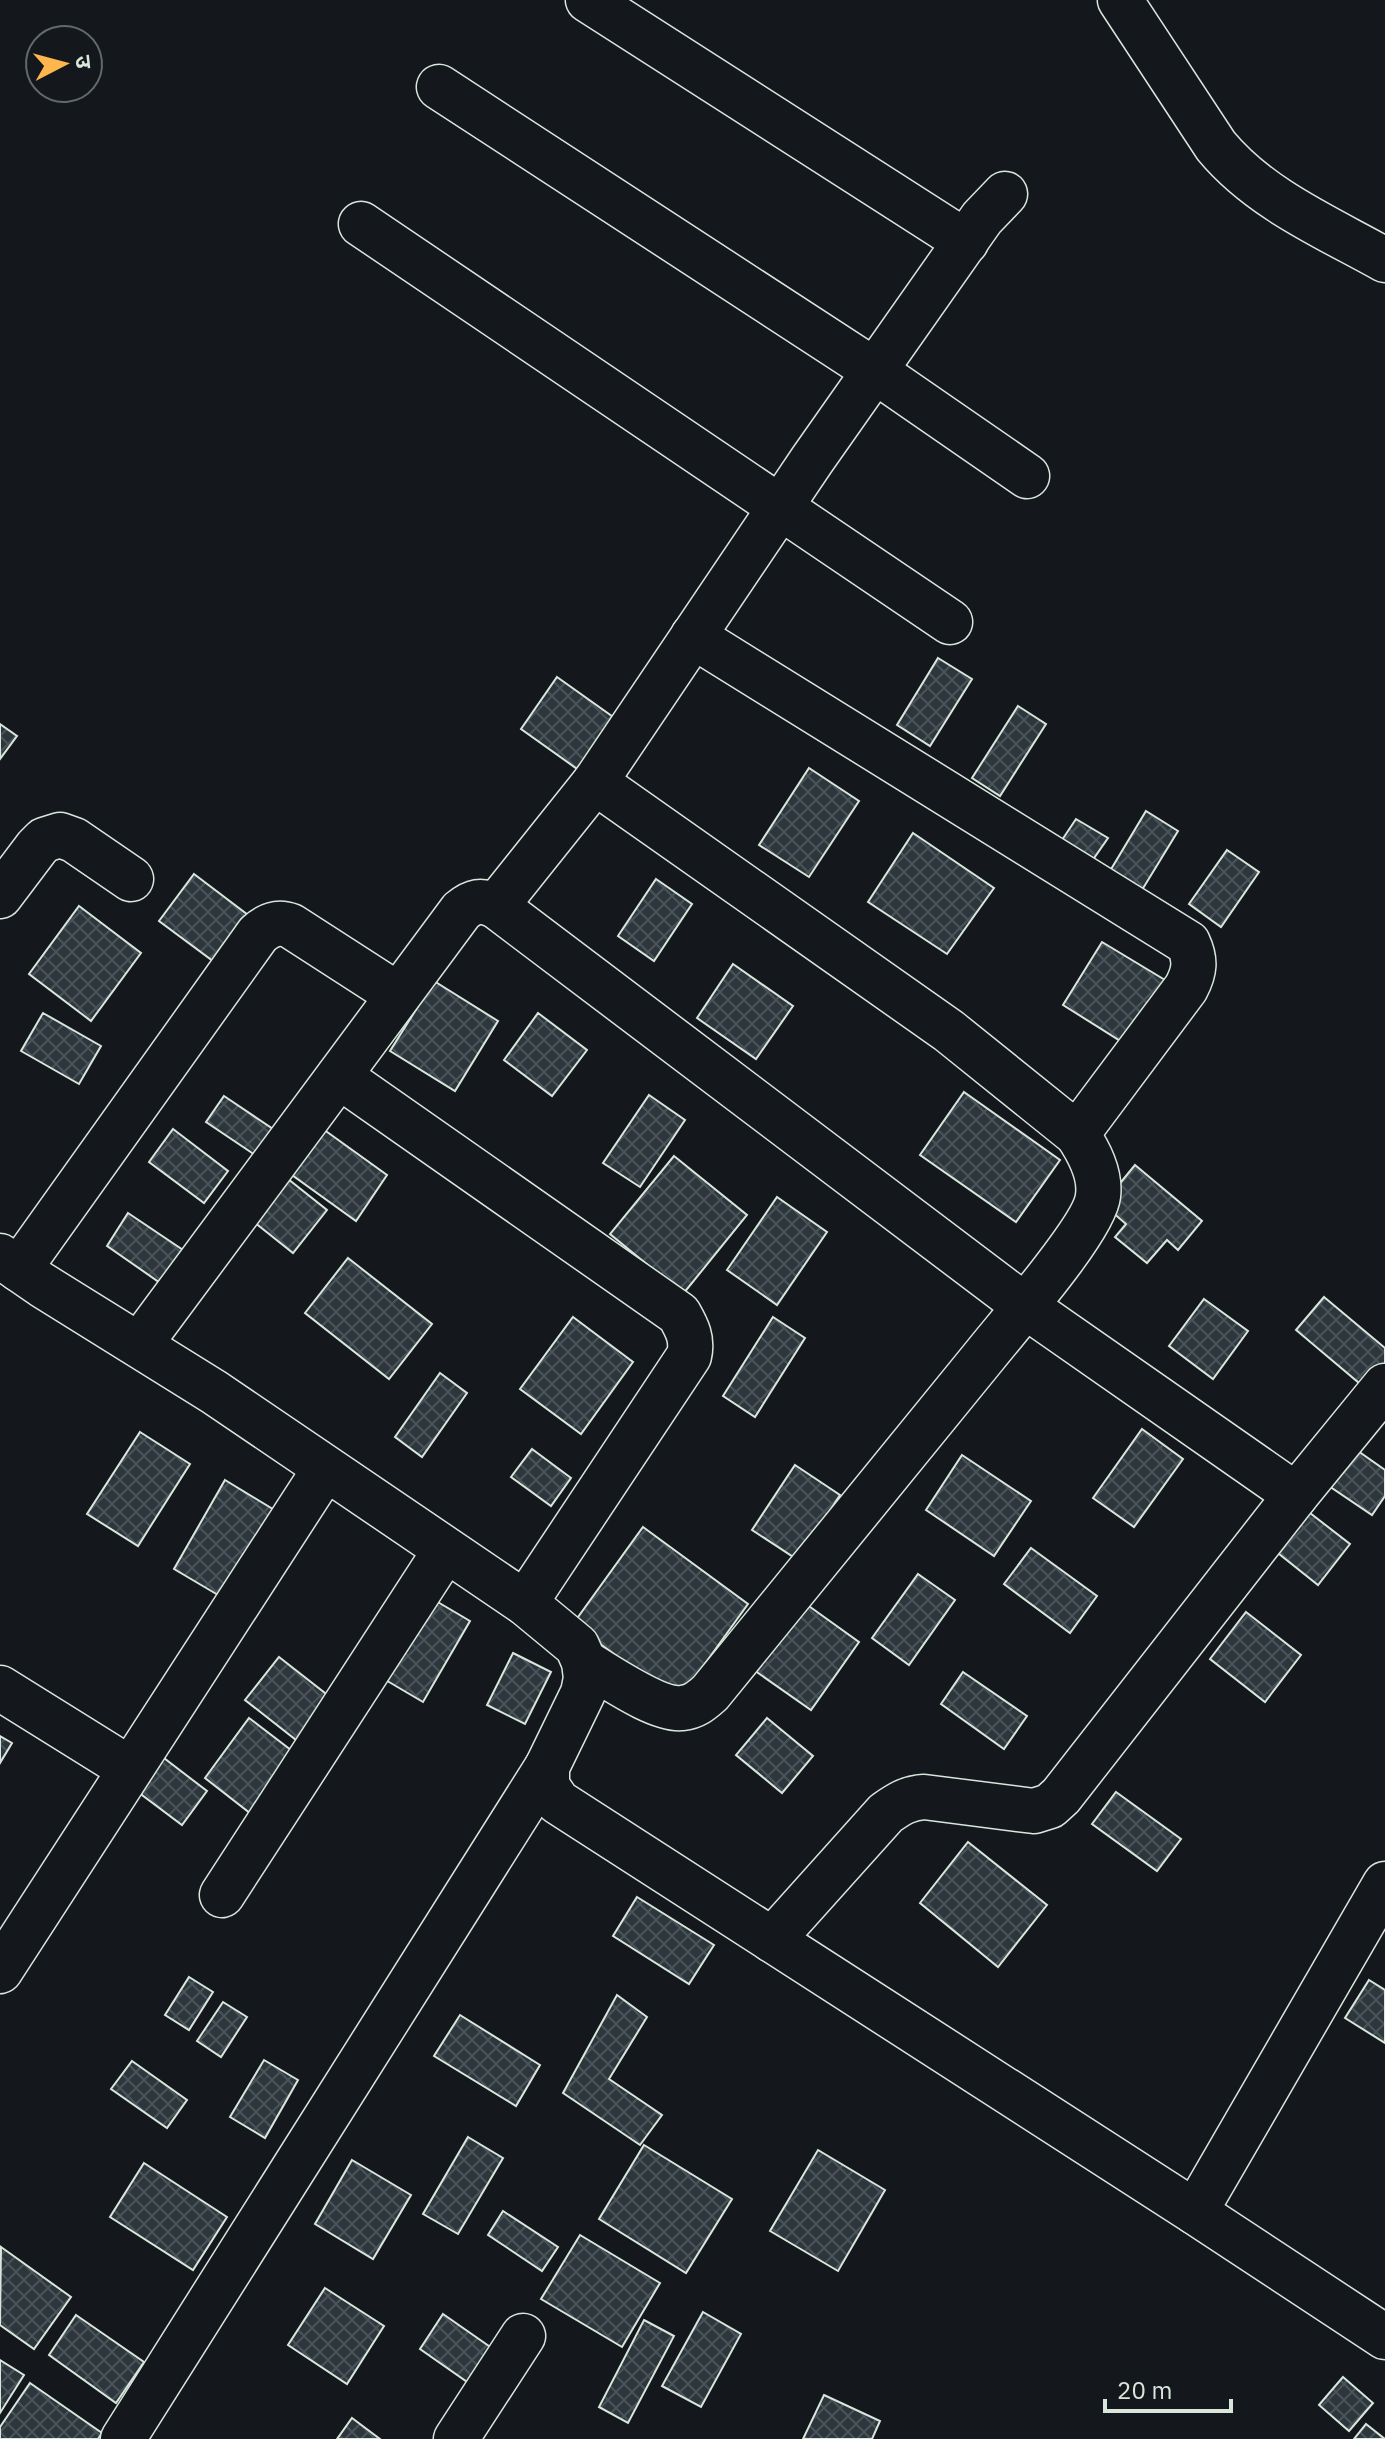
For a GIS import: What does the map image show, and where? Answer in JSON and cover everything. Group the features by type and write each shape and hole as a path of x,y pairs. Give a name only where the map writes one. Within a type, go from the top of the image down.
{"street":[{"path":"588,0 966,242"},
{"path":"1120,0 1216,146 1234,167 1263,191 1385,260"},
{"path":"439,87 875,371 1027,476"},
{"path":"496,906 595,782 875,371 991,206 1005,194"},
{"path":"361,224 950,622"},
{"path":"693,636 1188,943 1195,957 1193,975 1186,988 1077,1134"},
{"path":"584,1662 660,1704 679,1709 695,1706 710,1693 1025,1306 1089,1221 1098,1197 1096,1172 1077,1134 949,1031 595,782"},
{"path":"0,896 37,847 44,840 60,835 74,840 131,879"},
{"path":"140,1344 461,911 470,904 484,900 496,906 1025,1306 1296,1495"},
{"path":"123,2439 547,1767 583,1693 586,1678 584,1662 577,1646 525,1603 214,1392 10,1262 267,926 284,923 291,926 398,995"},
{"path":"339,1076 679,1314 687,1329 692,1344 689,1356 525,1603"},
{"path":"772,1940 886,1813 899,1803 913,1797 924,1797 1015,1810 1034,1811 1050,1806 1153,1681 1296,1495 1385,1386"},
{"path":"0,1971 325,1469"},
{"path":"222,1895 445,1551"},
{"path":"0,1688 130,1769"},
{"path":"547,1767 547,1786 558,1802 1385,2337"},
{"path":"1195,2212 1385,1884"},
{"path":"456,2439 523,2336"}],"building":[{"path":"938,658 972,679 930,746 897,725"},
{"path":"557,677 616,719 580,771 521,729"},
{"path":"1018,706 1046,724 1000,796 972,778"},
{"path":"0,724 17,736 0,759"},
{"path":"809,768 859,801 809,877 759,845"},
{"path":"1146,811 1178,831 1142,890 1110,871"},
{"path":"1076,819 1108,838 1085,871 1056,849"},
{"path":"913,833 994,888 947,954 868,902"},
{"path":"1227,850 1259,872 1221,927 1189,904"},
{"path":"194,874 252,918 217,964 159,921"},
{"path":"656,879 692,904 654,961 618,936"},
{"path":"79,906 141,953 91,1021 29,974"},
{"path":"1102,942 1170,983 1130,1047 1063,1005"},
{"path":"733,964 793,1006 756,1059 697,1018"},
{"path":"434,981 498,1021 455,1091 390,1051"},
{"path":"43,1013 101,1046 79,1084 21,1051"},
{"path":"538,1013 587,1050 552,1096 504,1060"},
{"path":"964,1092 1060,1160 1016,1222 920,1155"},
{"path":"649,1095 685,1120 640,1187 603,1163"},
{"path":"224,1096 279,1133 261,1159 206,1122"},
{"path":"316,1124 387,1175 356,1221 285,1170"},
{"path":"173,1129 228,1171 204,1203 149,1162"},
{"path":"674,1156 747,1215 683,1294 610,1234"},
{"path":"1135,1165 1202,1221 1178,1250 1167,1240 1147,1263 1115,1237 1126,1224 1103,1204"},
{"path":"283,1175 327,1210 293,1253 249,1218"},
{"path":"777,1197 827,1232 777,1305 727,1270"},
{"path":"128,1213 189,1254 166,1287 107,1246"},
{"path":"348,1258 432,1324 389,1379 305,1313"},
{"path":"1324,1297 1385,1348 1385,1364 1365,1388 1296,1330"},
{"path":"1204,1299 1248,1331 1213,1379 1169,1346"},
{"path":"573,1317 633,1362 581,1434 520,1389"},
{"path":"773,1317 805,1338 755,1417 723,1396"},
{"path":"440,1373 467,1393 422,1457 395,1437"},
{"path":"1142,1429 1183,1459 1134,1527 1093,1498"},
{"path":"140,1432 190,1464 138,1546 87,1514"},
{"path":"1348,1444 1385,1470 1385,1496 1372,1515 1323,1482"},
{"path":"532,1449 571,1478 551,1506 511,1477"},
{"path":"962,1455 1031,1501 994,1556 926,1510"},
{"path":"795,1465 840,1495 798,1560 752,1530"},
{"path":"225,1480 286,1517 235,1605 174,1569"},
{"path":"1301,1506 1350,1544 1318,1585 1269,1546"},
{"path":"643,1527 748,1604 678,1701 573,1624"},
{"path":"1031,1548 1097,1596 1070,1633 1004,1584"},
{"path":"918,1574 955,1600 909,1665 872,1638"},
{"path":"419,1591 470,1621 423,1702 372,1672"},
{"path":"799,1599 859,1642 811,1710 751,1668"},
{"path":"1246,1612 1301,1655 1265,1702 1210,1659"},
{"path":"513,1653 551,1672 525,1724 487,1705"},
{"path":"279,1657 339,1704 305,1747 245,1700"},
{"path":"963,1672 1027,1716 1004,1749 941,1704"},
{"path":"249,1718 300,1757 255,1817 205,1778"},
{"path":"767,1718 813,1756 782,1793 736,1755"},
{"path":"0,1736 12,1743 0,1763"},
{"path":"160,1755 207,1791 182,1825 134,1789"},
{"path":"1116,1792 1181,1839 1157,1871 1092,1824"},
{"path":"968,1842 1047,1905 998,1967 920,1903"},
{"path":"637,1897 714,1945 689,1984 613,1936"},
{"path":"189,1977 213,1992 189,2030 165,2015"},
{"path":"1369,1980 1385,1990 1385,2043 1345,2018"},
{"path":"617,1995 647,2017 609,2079 662,2115 640,2145 563,2093"},
{"path":"223,2002 247,2017 221,2057 197,2041"},
{"path":"460,2015 540,2065 516,2106 434,2056"},
{"path":"264,2060 298,2080 265,2138 230,2117"},
{"path":"132,2061 187,2100 167,2128 111,2089"},
{"path":"468,2137 503,2158 458,2234 423,2214"},
{"path":"644,2145 732,2199 686,2273 599,2219"},
{"path":"818,2150 885,2190 838,2271 770,2231"},
{"path":"352,2160 411,2195 373,2259 315,2224"},
{"path":"144,2163 227,2217 193,2270 110,2217"},
{"path":"503,2211 558,2247 542,2271 488,2235"},
{"path":"580,2235 660,2283 622,2347 541,2299"},
{"path":"1,2247 71,2297 34,2349 0,2325"},
{"path":"325,2288 384,2326 347,2384 288,2345"},
{"path":"703,2312 741,2334 701,2407 662,2386"},
{"path":"443,2314 496,2351 473,2386 420,2349"},
{"path":"76,2315 144,2362 116,2403 49,2355"},
{"path":"644,2320 674,2336 628,2423 599,2407"},
{"path":"0,2360 24,2375 0,2413"},
{"path":"1343,2377 1373,2403 1349,2431 1319,2405"},
{"path":"30,2383 102,2433 98,2439 0,2439 0,2427"},
{"path":"824,2395 880,2421 872,2439 803,2439"},
{"path":"352,2418 380,2439 337,2439"},
{"path":"1366,2424 1385,2439 1354,2439"}]}
